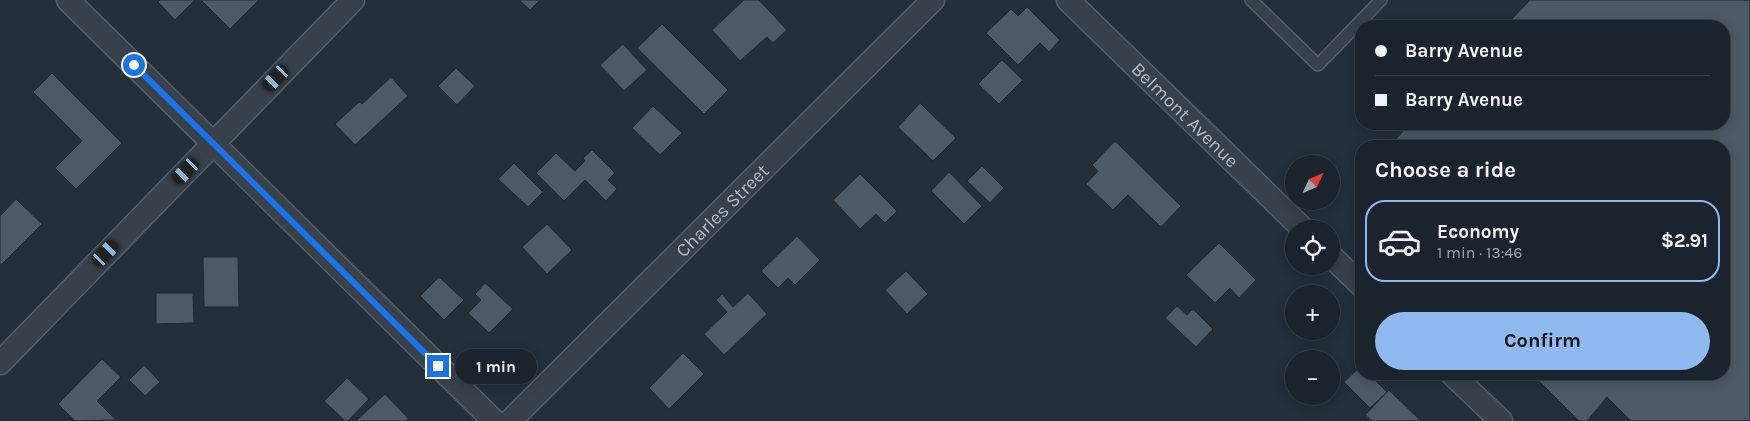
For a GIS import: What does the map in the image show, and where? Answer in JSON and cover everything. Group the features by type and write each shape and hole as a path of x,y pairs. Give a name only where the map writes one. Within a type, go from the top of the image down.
{"street":[{"path":"68,0 494,421"},
{"path":"0,363 353,0"},
{"name":"Charles Street","path":"510,421 933,0"},
{"name":"Belmont Avenue","path":"1068,0 1294,220"},
{"path":"1340,265 1355,279"},
{"path":"1458,380 1500,421"}],"lane":[{"path":"1251,0 1318,65 1355,27"},
{"path":"1362,20 1381,0"}],"building":[{"path":"160,0 195,0 175,20 158,2"},
{"path":"201,0 259,0 230,29"},
{"path":"519,0 540,0 530,10"},
{"path":"744,0 759,0 787,30 773,43 767,37 740,61 712,30"},
{"path":"1530,0 1750,0 1750,421 1631,421 1607,397 1587,421 1579,421 1538,380 1730,380 1730,140 1395,140 1404,130 1730,130 1730,20 1511,20"},
{"path":"1027,7 1060,40 1049,52 1040,43 1018,65 986,33 1011,9 1018,16"},
{"path":"662,24 728,90 704,114 637,48"},
{"path":"623,44 647,70 624,91 600,65"},
{"path":"1002,60 1023,80 999,104 978,84"},
{"path":"456,68 475,86 457,105 438,86"},
{"path":"52,73 122,143 76,189 55,168 82,141 33,92"},
{"path":"391,77 408,96 355,145 335,124 359,102 362,104"},
{"path":"920,103 956,138 933,161 898,127"},
{"path":"653,106 682,133 660,155 632,128"},
{"path":"1115,141 1181,206 1161,227 1128,195 1113,210 1086,184 1098,171 1092,165"},
{"path":"592,150 615,173 608,180 617,189 606,201 585,180 564,201 536,173 556,153 575,171 585,161 583,158"},
{"path":"514,163 543,192 528,207 498,179"},
{"path":"982,166 1004,188 990,203 967,181"},
{"path":"949,172 982,206 964,224 931,191"},
{"path":"860,174 897,211 885,223 876,214 860,229 833,200"},
{"path":"16,199 42,224 0,266 0,216"},
{"path":"547,224 572,250 547,274 522,247"},
{"path":"797,236 820,260 795,285 788,278 778,288 761,271"},
{"path":"1219,243 1256,280 1239,298 1230,288 1215,303 1186,275"},
{"path":"203,257 238,257 239,307 204,307"},
{"path":"906,271 928,294 907,314 885,290"},
{"path":"439,277 464,300 444,320 420,296"},
{"path":"485,283 513,309 489,333 468,313 481,300 475,294"},
{"path":"156,293 193,293 194,323 156,324"},
{"path":"748,293 767,314 724,355 704,334 727,312 716,300 722,294 733,307"},
{"path":"1177,306 1187,315 1193,309 1213,329 1196,347 1165,318"},
{"path":"683,353 704,374 669,409 649,388"},
{"path":"102,359 121,377 97,401 116,420 75,421 58,404"},
{"path":"144,365 160,382 145,396 129,380"},
{"path":"1355,372 1355,380 1375,380 1387,392 1370,408 1344,382"},
{"path":"347,378 369,399 348,421 345,421 324,401"},
{"path":"1389,390 1421,421 1372,421 1365,415"},
{"path":"385,394 408,418 406,421 356,421"}],"route":[{"path":"134,65 438,366"}]}
